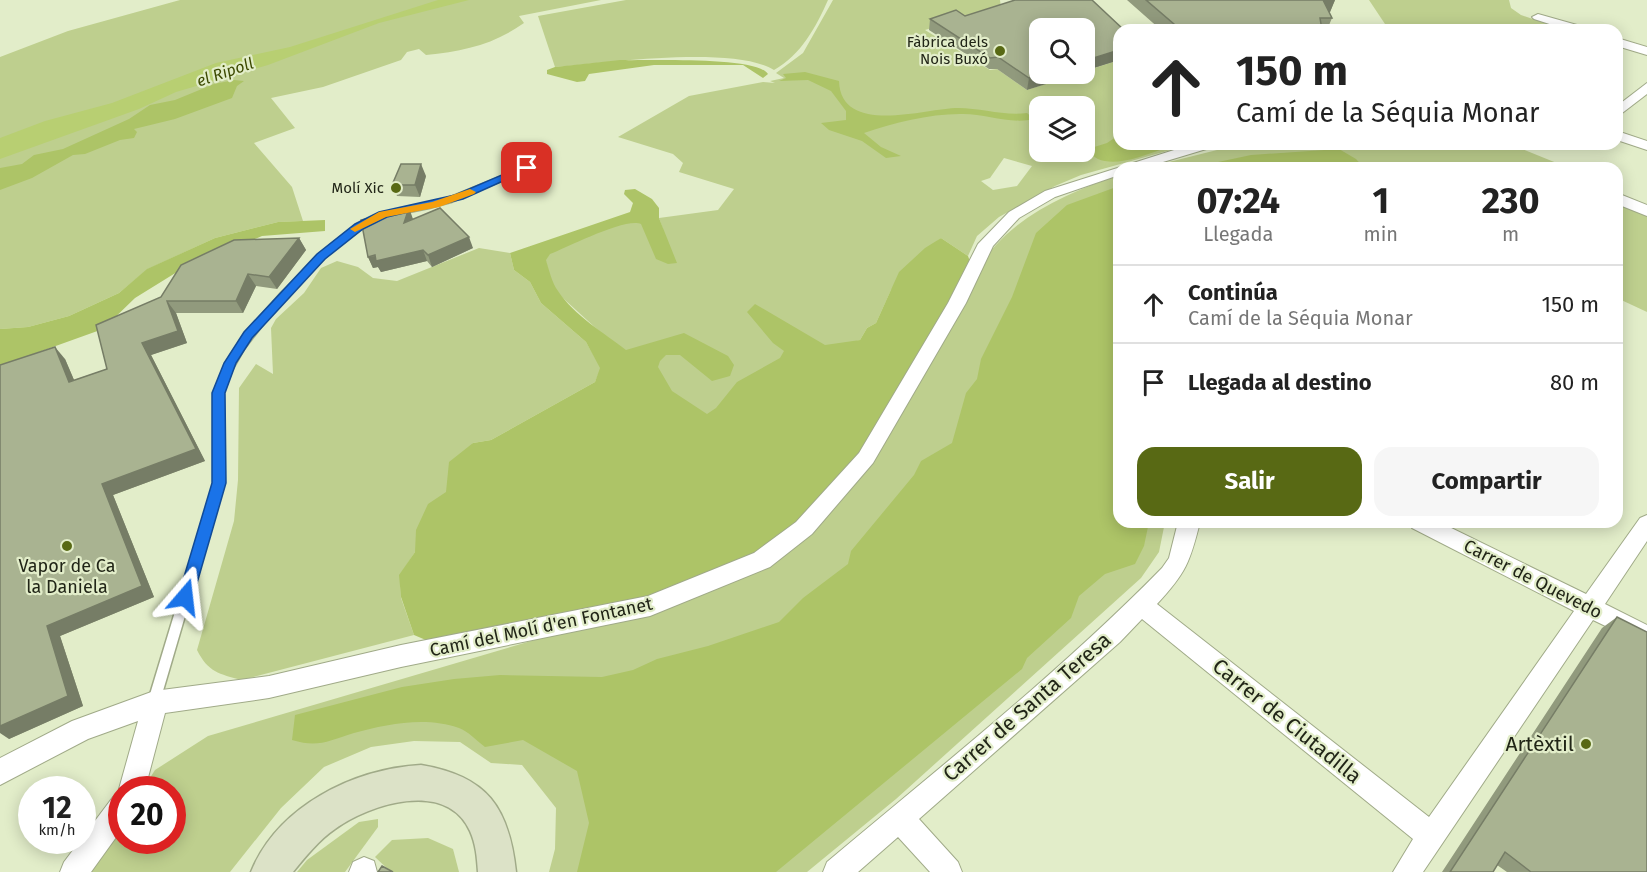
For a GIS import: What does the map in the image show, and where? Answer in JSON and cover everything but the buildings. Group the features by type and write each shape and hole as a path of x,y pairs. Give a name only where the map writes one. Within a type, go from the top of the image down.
{"main road":[{"path":"270,872 295,840 322,816 367,790 404,781 434,784 453,790 472,804 485,822 494,844 497,872"}],"street":[{"path":"1538,17 1561,24"},
{"path":"1623,44 1647,51"},
{"path":"1623,108 1647,87"},
{"path":"1623,137 1647,146"},
{"path":"1148,162 1189,150"},
{"name":"Camí del Molí d'en Fontanet","path":"0,772 81,730 152,711 401,656 650,606 762,560 804,528 866,458 957,303 986,244 1014,215 1050,194 1113,173"},
{"path":"1623,201 1647,211"},
{"path":"1407,872 1592,608 1647,524"},
{"name":"Carrer de Santa Teresa","path":"837,872 1112,635 1142,605 1179,561 1187,528"},
{"name":"Carrer de Quevedo","path":"1431,528 1647,636"},
{"name":"Carrer de Ciutadilla","path":"1142,605 1431,836"},
{"path":"135,776 152,711"},
{"path":"899,817 948,872"},
{"path":"74,872 108,825"}],"lane":[{"path":"152,711 219,483 218,393 222,380 248,335 334,244 375,218 459,197 527,168"}],"shaded area":[{"path":"180,0 601,0 519,16 524,23 501,37 477,46 426,55 419,49 407,52 401,60 323,87 271,98 295,128 254,143 292,187 303,221 278,222 215,238 148,269 119,293 69,316 28,327 0,329 0,57 68,31"},
{"path":"626,0 828,0 813,30 800,48 784,64 774,70 730,58 700,57 555,67 538,16"},
{"path":"833,0 1000,0 1001,7 925,30 990,70 997,69 1027,90 1045,84 1095,84 1095,68 1113,62 1113,150 1171,150 1128,162 1113,162 1113,166 1081,175 1055,186 999,217 977,236 968,256 941,238 920,254 891,290 876,323 867,328 860,340 842,345 784,350 786,357 715,414 701,418 677,402 653,366 660,355 713,349 623,353 553,289 544,254 631,219 663,229 659,218 718,210 734,189 679,172 683,163 673,154 618,137 689,96 763,82 775,83 770,81 784,78 776,73 803,53","holes":["1004,158 1032,166 1017,186 993,190 981,181 990,178"]},
{"path":"1369,0 1509,0 1511,8 1521,15 1547,24 1385,24"},
{"path":"620,60 723,62 744,64 760,68 768,74 763,78 743,65 654,65 589,74 585,81 577,82 547,74 547,70 555,67"},
{"path":"805,72 839,81 843,98 854,109 869,114 887,116 958,108 1027,113 1029,120 1016,121 969,114 948,114 911,120 864,133 881,147 901,156 886,158 862,141 829,130 821,123 846,120 846,111 831,91 808,80 779,81 786,78 783,74"},
{"path":"234,80 244,81 237,86 232,98 175,119 134,129 137,132 134,138 120,140 85,154 73,155 32,178 0,190 0,168 22,164 34,155 63,149 129,119 150,105 175,100 214,84"},
{"path":"1113,139 1113,150 1160,150 1132,159 1111,162 1095,156 1095,147"},
{"path":"1217,150 1525,150 1554,162 1169,162"},
{"path":"1341,150 1359,162 1218,162 1251,155"},
{"path":"1113,177 1113,528 1164,528 1159,552 1141,578 896,799 807,872 549,872 555,849 556,808 522,765 491,763 460,742 414,741 371,747 324,767 281,808 230,872 91,872 108,845 108,854 186,854 186,776 151,776 155,770 208,736 650,606 957,303 985,258 996,245 1023,221 1053,202"},
{"path":"1113,188 1113,528 1148,528 1144,546 1135,564 1105,574 1079,596 1071,618 1027,658 1022,669 776,872 577,872 589,823 577,771 523,740 485,747 459,728 433,722 420,722 379,727 323,743 292,740 295,715 402,687 500,675 602,677 633,670 657,659 708,646 779,622 803,598 848,564 851,551 914,475 921,461 952,443 966,393 977,379 981,359 1012,297 1036,233 1067,205"},
{"path":"635,189 652,199 659,208 659,218 677,263 668,264 656,259 641,224 634,223 610,229 550,254 546,260 552,280 572,308 626,350 684,333 728,356 734,365 730,376 712,381 680,355 666,355 660,361 658,367 672,391 707,414 716,408 737,382 780,358 784,351 773,343 747,312 755,304 825,345 860,340 867,328 876,323 899,272 925,248 941,238 968,256 973,270 866,458 804,528 650,606 433,643 414,635 401,597 399,575 415,552 416,530 428,504 446,492 449,462 473,443 491,440 595,382 600,368 586,342 541,303 530,282 514,270 510,253 630,212 633,203 624,194 625,190"},
{"path":"1623,206 1647,216 1647,312 1623,301"},
{"path":"325,220 325,231 262,236 177,272 135,298 103,329 0,366 0,329 28,327 69,316 119,293 147,269 215,238 278,222"},
{"path":"479,248 510,253 514,270 530,282 541,303 586,342 601,368 595,382 491,440 473,443 415,552 400,575 401,598 414,635 242,680 210,668 197,650 234,521 238,480 239,388 256,364 273,374 271,328 276,319 304,293 321,268 337,261 358,267 373,278 397,281"},
{"path":"378,819 378,827 345,872 297,872 307,860 359,822"},
{"path":"428,838 453,849 459,872 391,872 375,857 392,840"}],"water":[{"name":"el Ripoll","path":"438,0 469,0 379,23 268,65 176,92 139,109 0,159 0,138 45,121 112,103 216,63 290,47"}],"slow traffic":[{"path":"355,229 383,215 435,205 470,192"}],"place":[{"name":"Fàbrica dels Nois Buxó","path":"1000,51"},
{"name":"Molí Xic","path":"396,188"},
{"name":"Vapor de Ca la Daniela","path":"67,546"},
{"name":"Artèxtil","path":"1586,744"}],"route":[{"path":"185,597 219,483 218,393 230,363 248,335 339,239 359,226 383,215 435,205 459,197 527,168"}]}
